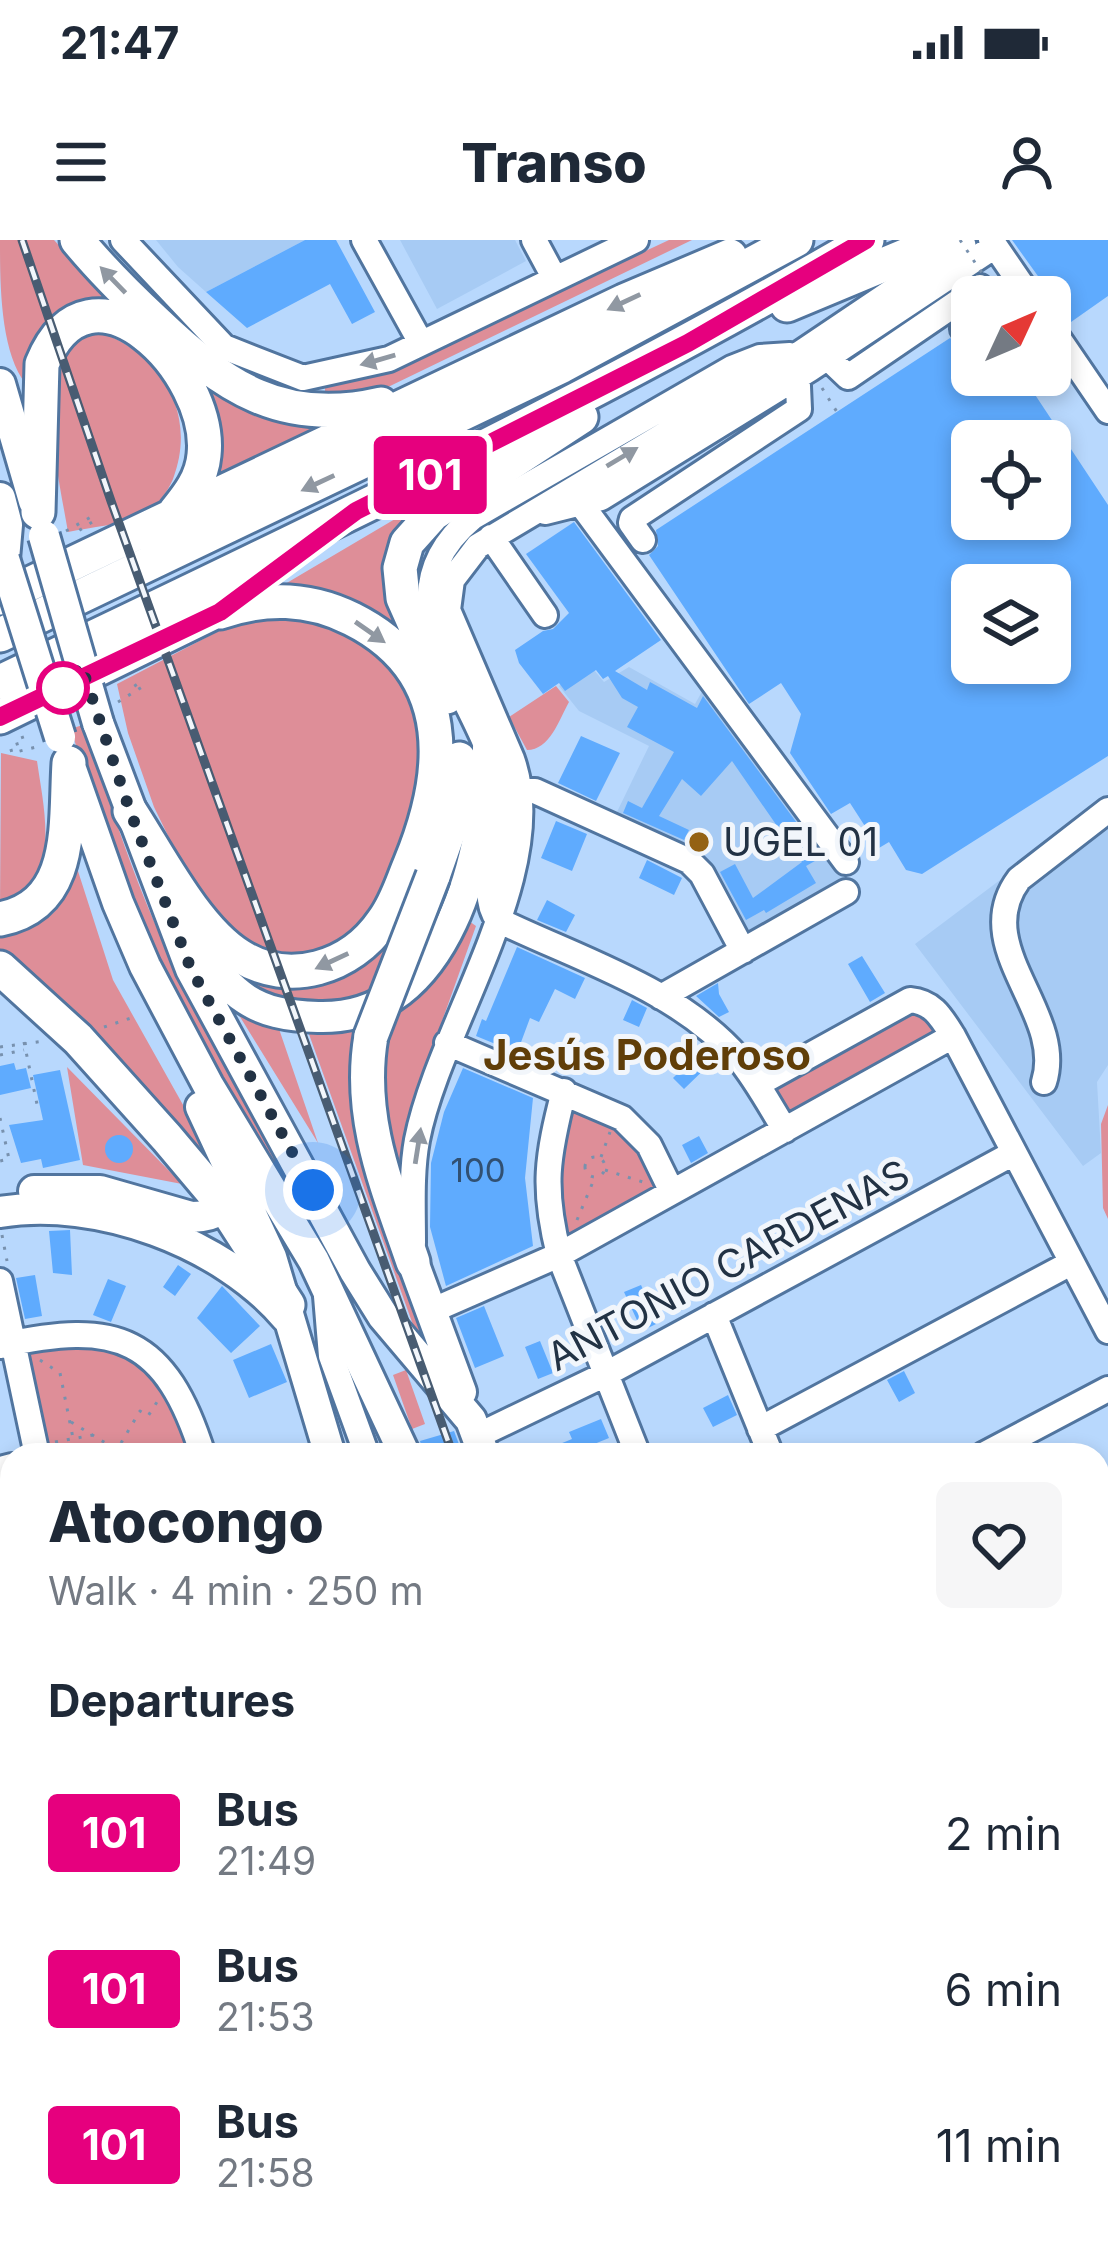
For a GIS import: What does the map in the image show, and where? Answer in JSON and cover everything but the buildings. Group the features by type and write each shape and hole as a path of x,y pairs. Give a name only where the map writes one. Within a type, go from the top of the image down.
{"highway":[{"path":"77,240 194,358 248,394 274,405 342,411 435,392"},
{"path":"0,598 624,302 770,240"},
{"path":"0,635 562,366 796,240"},
{"path":"0,682 653,361 867,240"},
{"path":"722,325 801,300 907,255 976,272"},
{"path":"55,529 42,364 50,346 67,328 91,317 124,321 150,338 182,374 201,414 204,458 191,493 171,517"},
{"path":"413,1262 368,1118 365,1083 370,1036 457,802 459,753 450,706 404,598 400,568 404,551 433,514 551,440 653,361"},
{"path":"11,726 220,612 356,511"},
{"path":"130,811 211,930 241,957 264,967 310,971 344,958 369,939 395,901 427,822 438,773 434,724 415,677 369,629 318,606 268,601 220,612"},
{"path":"0,919 40,901 58,874 64,855 56,749"},
{"path":"0,968 231,1193 291,1316"}],"main road":[{"path":"0,384 55,529 130,811 191,969 348,1260 383,1316 478,1437"},
{"path":"0,498 7,525 2,554 56,749 118,903 208,1085 325,1282 399,1443"},
{"path":"166,908 230,989 245,1000 265,1010 308,1016 368,1010 404,989 445,940 480,832 488,748"},
{"path":"0,1194 100,1191 206,1217 231,1193 144,999 145,965"},
{"path":"9,1221 58,1208 122,1218 227,1268 291,1316 327,1443"},
{"path":"413,1262 478,1437"}],"street":[{"path":"123,240 224,347 303,378 389,358 636,240"},
{"path":"364,240 421,343"},
{"path":"534,240 555,279"},
{"path":"413,1262 417,1141 447,1043 498,920 520,842 521,791 512,759 448,610 452,580 491,537 525,516 976,272"},
{"path":"785,1130 758,1084 723,1042 661,997 498,920 487,902 502,812 488,748 434,628 428,580 443,547 473,518 732,368 760,357 848,376 976,272"},
{"path":"1071,357 1108,411"},
{"path":"525,516 601,498 808,364"},
{"path":"643,540 632,519 799,409 808,364"},
{"path":"581,504 846,862"},
{"path":"491,537 545,615"},
{"path":"521,791 536,791 689,861 702,874 743,951"},
{"path":"1044,1082 1045,1041 1014,970 1002,914 1019,879 1108,810"},
{"path":"661,997 846,892"},
{"path":"758,1084 910,1000 933,1007 953,1036 1108,1331"},
{"path":"431,1311 559,1255 953,1036"},
{"path":"447,1043 622,1118 639,1131 661,1164 672,1192"},
{"path":"564,1091 547,1157 548,1204 559,1255 633,1443"},
{"name":"ANTONIO CARDENAS","path":"478,1437 606,1374 1012,1154"},
{"path":"760,1429 1071,1263"},
{"path":"0,1281 35,1443"},
{"path":"325,1282 332,1356 363,1443"},
{"path":"714,1315 766,1443"},
{"path":"14,1347 70,1334 112,1338 147,1354 171,1380 198,1443"},
{"path":"1033,1443 1108,1389"}],"path":[{"path":"808,364 837,412"},
{"path":"107,713 142,687 139,683 133,687"},
{"path":"11,726 24,742 10,746 12,753 56,749"},
{"path":"86,1032 137,1016"},
{"path":"24,1042 38,1109"},
{"path":"0,1055 26,1050"},
{"path":"0,1118 8,1159 0,1161"},
{"path":"614,1122 600,1159 605,1170 672,1192"},
{"path":"585,1166 591,1158 600,1159"},
{"path":"573,1162 595,1177"},
{"path":"559,1255 595,1177 605,1170"},
{"path":"0,1234 9,1221"},
{"path":"14,1347 60,1373 74,1438"},
{"path":"121,1443 140,1411 148,1416 171,1380"},
{"path":"70,1421 107,1443"},
{"path":"58,1443 93,1435"}],"shaded area":[{"path":"0,240 54,240 111,302 55,315 36,344 26,384 6,336"},
{"path":"156,240 305,240 206,292"},
{"path":"400,240 515,240 526,261 437,309"},
{"path":"669,240 692,240 388,387 325,393 325,386 402,365"},
{"path":"96,331 139,354 156,370 177,409 180,455 171,484 148,512 68,532 53,437 56,366 63,344"},
{"path":"206,380 344,418 201,493 195,385"},
{"path":"434,496 408,526 411,641 353,602 285,584"},
{"path":"253,613 344,621 408,683 429,738 407,840 364,929 324,956 289,958 245,944 191,883 154,807 117,684"},
{"path":"589,664 604,682 629,667 695,704 704,688 847,876 746,934 709,864 685,846 615,816 649,746 579,711 559,686"},
{"path":"556,686 569,702 548,740 527,750 509,717"},
{"path":"85,724 156,926 281,1165 276,1171 156,968 104,837 71,729"},
{"path":"1,753 37,761 45,842 39,873 31,885 0,909"},
{"path":"1108,799 1108,1065 1097,1082 1101,1153 1083,1166 915,944"},
{"path":"77,868 113,980 210,1153 198,1160 0,956 0,929 29,927 51,915 67,895"},
{"path":"466,919 476,926 406,1122 398,1177 372,1056 380,1024"},
{"path":"398,931 374,991 341,1003 321,1005 260,996 219,956 246,969"},
{"path":"229,999 278,1026 318,1143"},
{"path":"919,1006 939,1034 785,1117 767,1086"},
{"path":"359,1019 438,1352 422,1350 305,1023"},
{"path":"67,1067 182,1184 83,1165"},
{"path":"574,1099 627,1129 664,1188 569,1238 556,1167"},
{"path":"1108,1105 1108,1219 1103,1208 1101,1124"},
{"path":"83,1339 154,1368 190,1443 45,1443 26,1351"},
{"path":"406,1370 425,1424 412,1429 393,1375"}],"railway":[{"path":"22,240 449,1443"}],"bus line":[{"name":"101","path":"0,717 220,612 356,511 722,325 866,240"}],"place":[{"name":"UGEL 01","path":"699,842"}],"district":[{"name":"Jesús Poderoso","path":"647,1055"}],"route":[{"path":"63,688 81,665 98,723 191,969 313,1190"}]}
